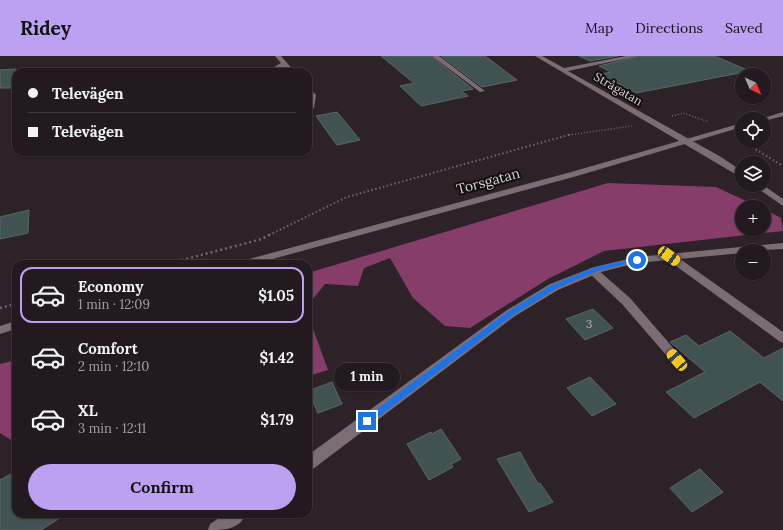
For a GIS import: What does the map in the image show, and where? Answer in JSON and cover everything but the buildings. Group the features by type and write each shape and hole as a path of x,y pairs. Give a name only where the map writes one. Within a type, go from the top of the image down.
{"street":[{"path":"278,56 289,68"},
{"path":"435,56 482,91"},
{"name":"Strågatan","path":"538,56 652,121 735,171"},
{"path":"563,70 631,56"},
{"path":"278,68 286,64"},
{"path":"771,117 783,114"},
{"name":"Torsgatan","path":"257,260 574,174 735,127"},
{"path":"766,192 783,203"},
{"path":"312,461 511,313 554,287 593,271 637,260 783,246"},
{"path":"669,256 783,338"},
{"path":"593,271 626,301 677,360"},
{"path":"0,330 12,326"},
{"path":"216,530 232,518"}],"path":[{"path":"181,260 262,239 347,197 575,133 637,126 683,113 700,118 735,137"},
{"path":"753,148 783,166"},
{"path":"0,308 12,305"}],"shaded area":[{"path":"608,183 716,187 744,200 735,200 735,236 738,236 604,251 548,279 470,328 445,326 413,298 390,258 364,268 358,286 325,284 312,300 312,272"},
{"path":"771,213 781,218 783,231 771,232"},
{"path":"312,326 328,370 312,375"},
{"path":"12,361 12,440 0,433 0,364"}],"route":[{"path":"367,421 511,313 554,287 598,269 637,260"}]}
